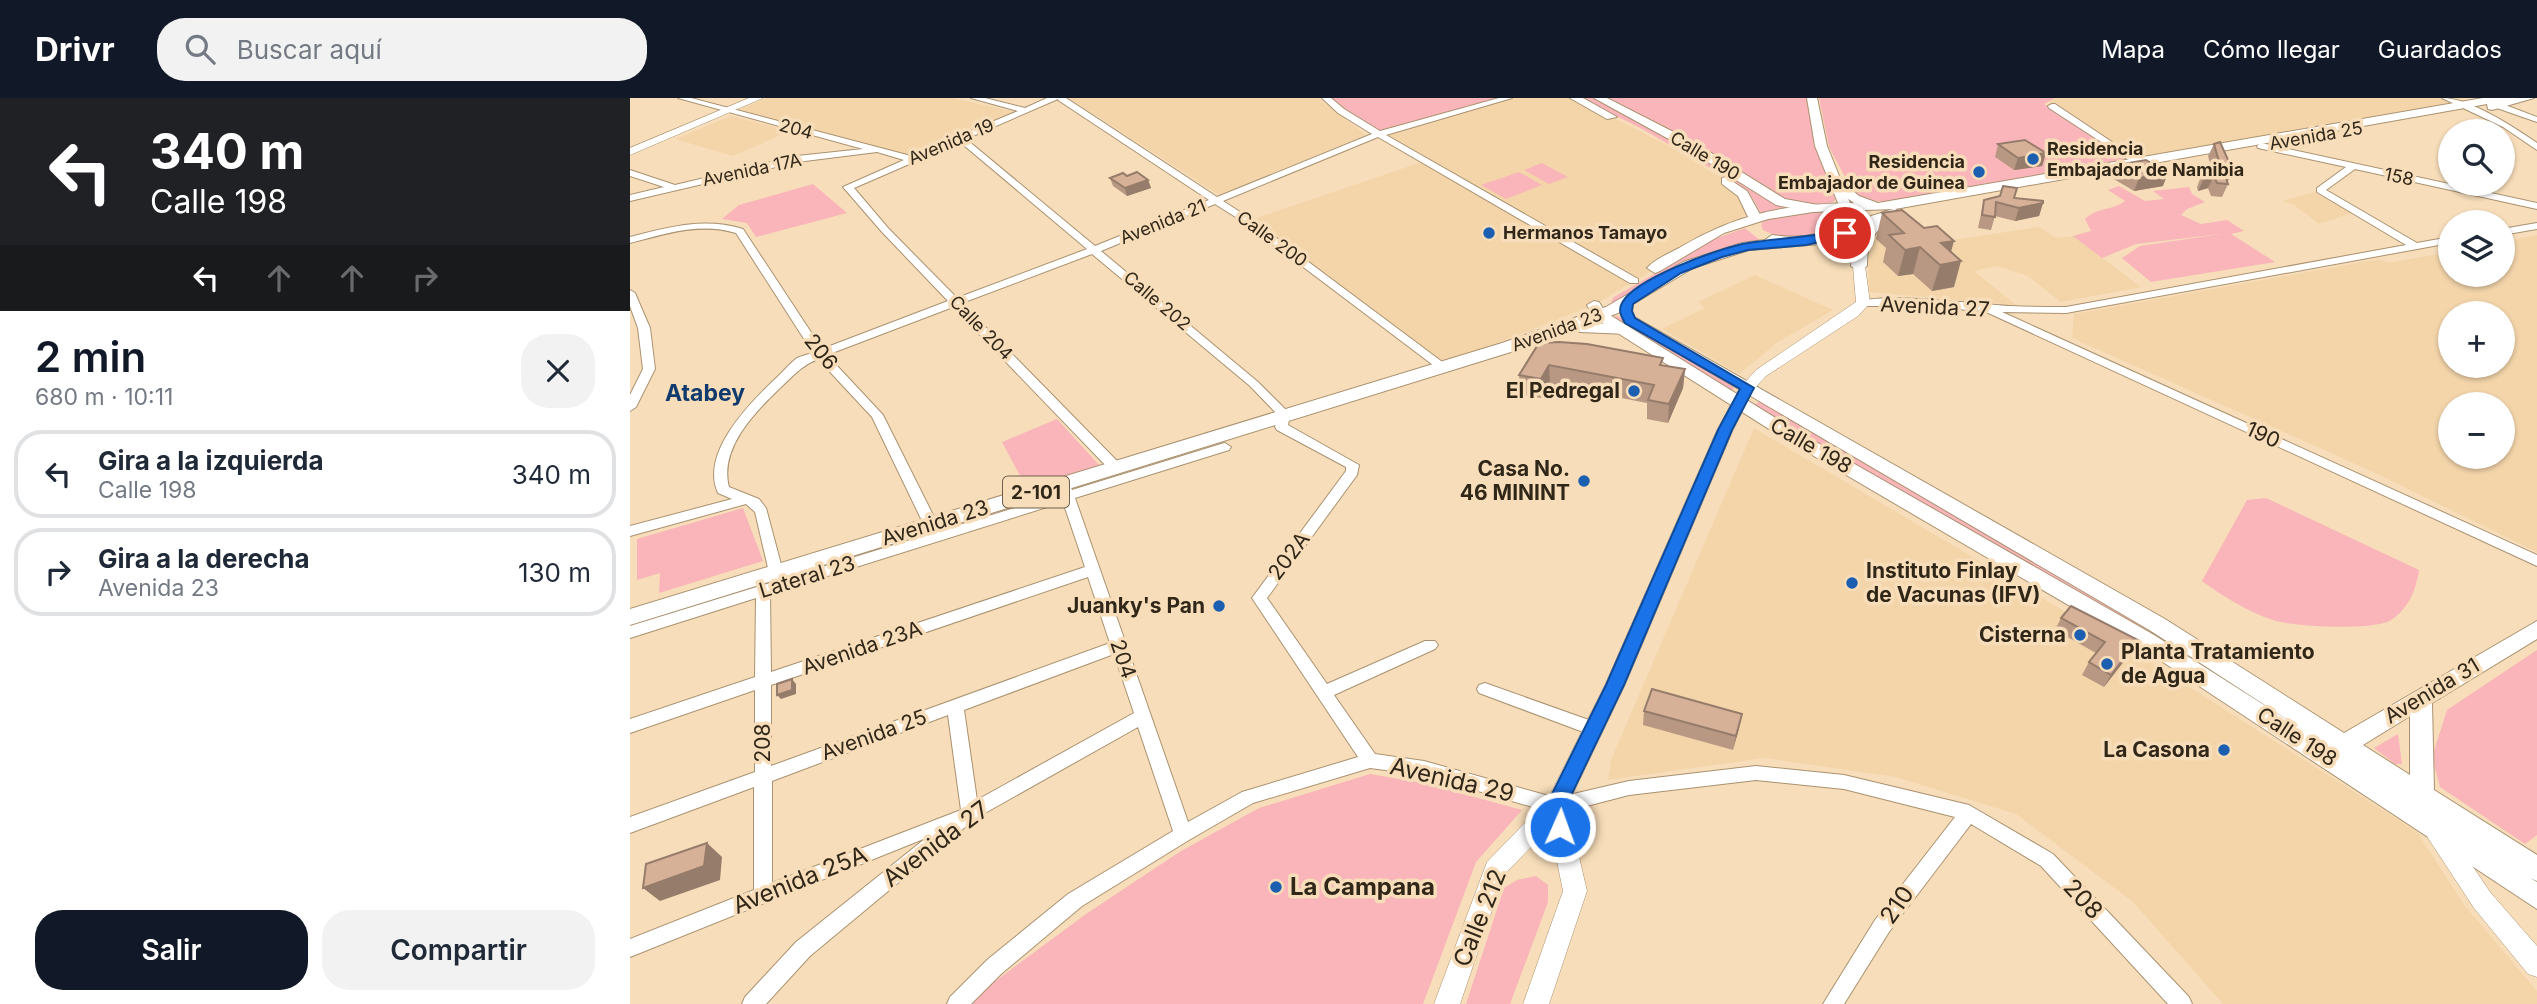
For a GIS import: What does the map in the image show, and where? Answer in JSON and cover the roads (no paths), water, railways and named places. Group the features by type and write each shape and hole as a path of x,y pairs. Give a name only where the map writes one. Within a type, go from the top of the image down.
{"main road":[{"name":"Calle 190","path":"1575,98 1667,145 1720,177 1744,194 1753,212"},
{"name":"Calle 190","path":"1599,98 1691,146 1781,202 1817,207"},
{"path":"1811,98 1821,146 1846,208 1855,216 1858,266"},
{"name":"Avenida 25","path":"1806,242 1832,238 1894,209 2138,162 2528,98"},
{"name":"Avenida 25","path":"1817,207 1894,209 2469,107"},
{"path":"1817,207 1834,203 1838,185"},
{"path":"1838,185 1854,199 1894,209"},
{"name":"Avenida 23","path":"630,617 932,525 1066,490 1115,467 1564,329 1602,310 1719,230 1753,212 1817,207"},
{"path":"1858,266 1861,242 1866,232 1894,209"},
{"path":"1753,212 1754,224 1762,235 1786,242"},
{"name":"Avenida 23","path":"1633,289 1708,258 1747,246 1806,242"},
{"path":"1806,242 1835,249 1850,256 1858,266"},
{"path":"1564,329 1626,325 1625,311 1633,289"},
{"name":"Avenida 23","path":"1441,366 1602,310"},
{"name":"Calle 198","path":"1602,310 2147,641 2338,752 2422,794 2537,869"},
{"name":"Avenida 31","path":"2338,752 2421,697 2537,629"},
{"path":"2396,802 2411,800 2422,794 2421,697"},
{"name":"Calle 198","path":"2338,752 2396,802 2537,897"}],"street":[{"name":"204","path":"682,98 911,159"},
{"path":"630,152 758,98"},
{"path":"975,98 1025,110"},
{"name":"Avenida 19","path":"849,187 1054,98"},
{"name":"Calle 200","path":"1061,98 1217,200 1372,312 1441,366"},
{"path":"1326,98 1341,111 1633,289"},
{"name":"Avenida 21","path":"746,499 723,490 720,478 725,454 733,435 751,409 792,367 819,353 1096,249 1378,134 1508,98"},
{"path":"2446,98 2494,119"},
{"path":"2500,102 2537,120"},
{"path":"2052,106 2138,162"},
{"path":"2515,126 2537,128"},
{"path":"2515,131 2537,147"},
{"name":"Calle 202","path":"961,138 1254,384 1284,414"},
{"name":"158","path":"2261,146 2537,206"},
{"name":"Avenida 17A","path":"630,198 797,159 876,150"},
{"path":"2352,167 2320,190 2415,246"},
{"path":"630,173 675,187"},
{"name":"Calle 204","path":"849,187 885,230 1115,467"},
{"name":"206","path":"630,240 707,224 728,226 740,231 819,353 877,415 932,525"},
{"path":"2515,230 2537,226"},
{"name":"Avenida 27","path":"1556,806 1594,729 1743,396 1761,373 1863,303 1910,301 1989,310 2066,310 2438,242"},
{"path":"1858,266 1863,303"},
{"path":"630,293 644,328 649,369 630,407"},
{"name":"190","path":"1989,310 2537,561"},
{"path":"2059,342 2053,331 2052,321 2066,310"},
{"name":"202A","path":"1284,414 1281,427 1353,465 1353,470 1259,598 1370,761"},
{"name":"Lateral 23","path":"630,632 763,591 1066,490 1225,447"},
{"name":"204","path":"1066,490 1183,834"},
{"path":"630,531 746,499 754,502 761,511 776,572"},
{"name":"Avenida 23A","path":"630,726 1093,570"},
{"name":"208","path":"763,591 764,895"},
{"path":"1324,693 1430,645"},
{"name":"Avenida 25","path":"630,825 1119,646"},
{"path":"1485,690 1594,729"},
{"path":"955,706 970,813"},
{"name":"Avenida 27","path":"752,1004 803,948 970,813 1143,716"},
{"name":"Avenida 29","path":"957,1004 995,967 1075,900 1183,834 1248,797 1370,761 1424,768 1556,806 1629,788 1756,773 1844,782 1969,813"},
{"path":"2422,794 2431,825 2482,900 2537,965"},
{"path":"1536,1004 1574,891 1556,806"},
{"name":"Calle 212","path":"1447,1004 1495,869 1556,806"},
{"name":"Avenida 25A","path":"630,948 970,813"},
{"name":"208","path":"1969,813 2047,860 2182,1004"},
{"name":"210","path":"1833,1004 1898,903 1969,813"}],"place":[{"name":"Residencia Embajador de Namibia","path":"2033,159"},
{"name":"Residencia Embajador de Guinea","path":"1979,172"},
{"name":"Hermanos Tamayo","path":"1489,233"},
{"name":"El Pedregal","path":"1634,391"},
{"name":"Casa No. 46 MININT","path":"1584,481"},
{"name":"Instituto Finlay de Vacunas (IFV)","path":"1852,583"},
{"name":"Juanky's Pan","path":"1219,606"},
{"name":"Cisterna","path":"2080,635"},
{"name":"Planta Tratamiento de Agua","path":"2107,664"},
{"name":"La Casona","path":"2224,750"},
{"name":"La Campana","path":"1276,887"}],"district":[{"name":"Atabey","path":"705,393"}]}
